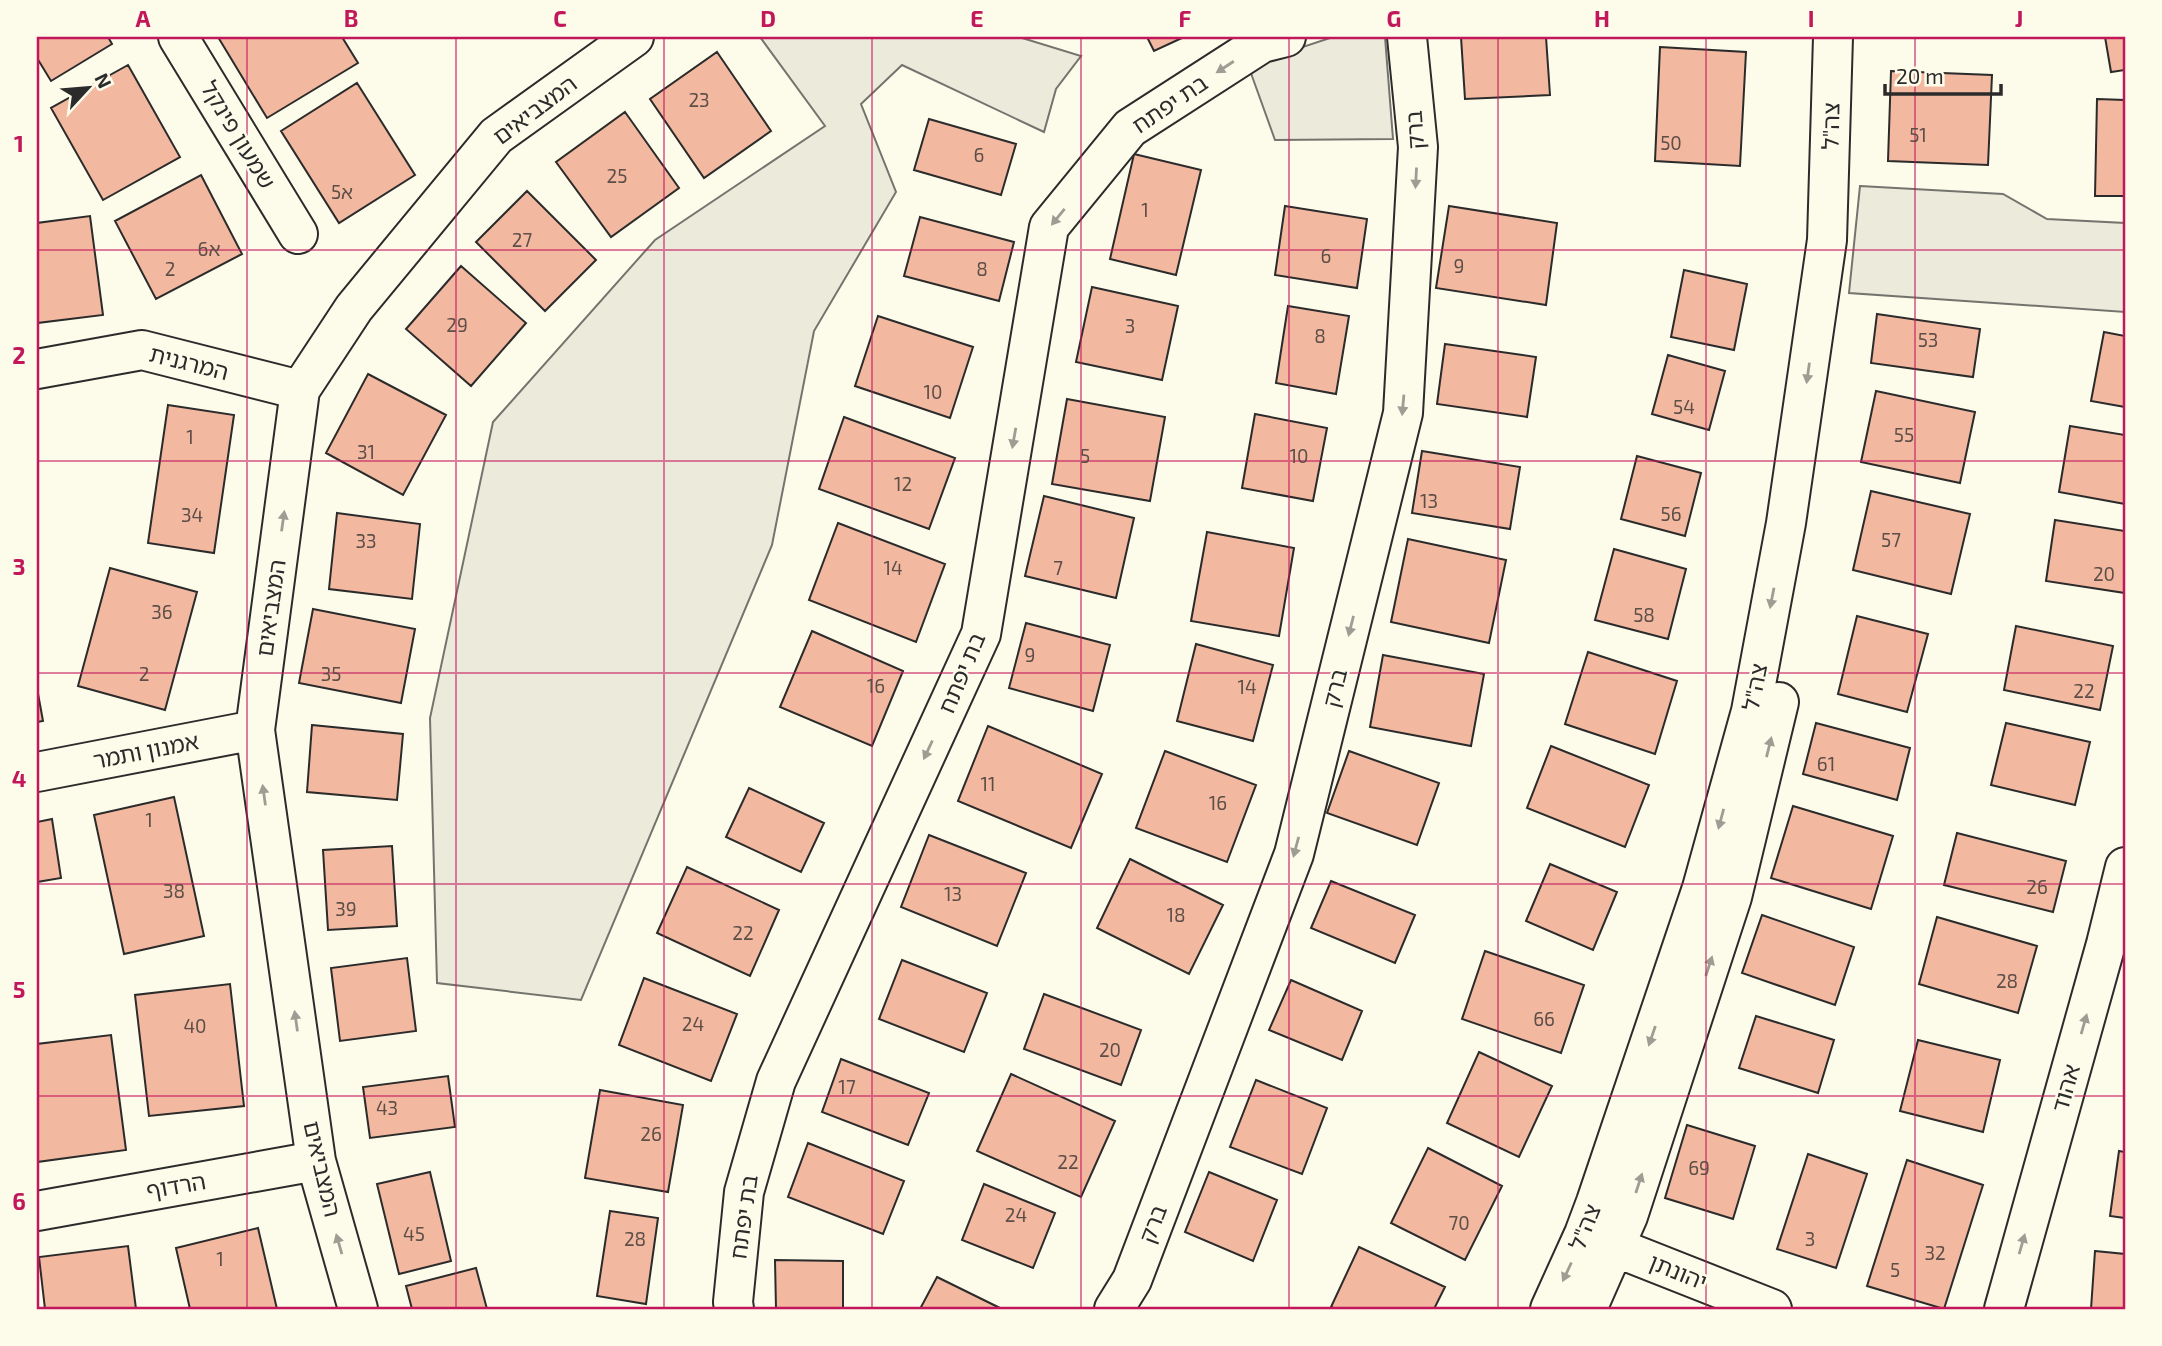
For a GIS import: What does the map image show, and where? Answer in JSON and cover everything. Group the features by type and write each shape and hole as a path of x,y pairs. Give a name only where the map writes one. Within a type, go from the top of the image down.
{"street":[{"name":"שמעון פינקל","path":"178,37 298,234"},
{"name":"המצביאים","path":"358,1309 316,1161 255,730 300,390 354,308 496,136 634,37"},
{"name":"בת יפתח","path":"734,1309 744,1192 776,1081 981,634 1049,227 1130,128 1262,43 1286,37"},
{"name":"ברק","path":"1114,1309 1132,1280 1294,854 1403,413 1418,147 1407,37"},
{"name":"צה\"ל","path":"1587,1309 1600,1241 1751,712 1786,523 1827,240 1833,37"},
{"name":"צה\"ל","path":"1550,1309 1600,1241 1628,1216 1732,897 1777,713 1812,524 1851,243 1857,37"},
{"name":"המרגנית","path":"37,369 142,350 300,390"},
{"name":"אמנון ותמר","path":"37,772 255,730"},
{"name":"אהוד","path":"2004,1309 2116,946 2125,867"},
{"name":"הרדוף","path":"37,1211 316,1161"},
{"name":"יהונתן","path":"1600,1241 1772,1309"}],"shaded area":[{"path":"760,37 1019,37 1081,56 1056,89 1044,132 902,65 861,104 896,192 814,331 772,545 581,1000 437,983 430,718 493,422 655,240 825,126"},
{"path":"1333,37 1385,37 1393,139 1275,140 1248,65"},
{"path":"1860,186 2003,194 2047,219 2125,223 2125,312 1849,293"}],"building":[{"path":"37,37 108,37 112,44 51,81 37,58"},
{"path":"218,37 342,37 358,63 267,118"},
{"path":"1147,37 1184,37 1154,51"},
{"path":"1461,37 1546,37 1550,95 1465,99"},
{"path":"2105,37 2125,37 2125,70 2111,72"},
{"path":"1660,47 1746,52 1740,166 1655,161"},
{"path":"717,52 771,131 704,178 650,99"},
{"path":"128,65 180,157 103,200 51,108"},
{"path":"1891,71 1992,75 1988,165 1888,161"},
{"path":"357,83 415,175 339,223 281,131"},
{"path":"2097,99 2125,100 2125,196 2095,196"},
{"path":"625,112 679,188 611,237 556,162"},
{"path":"929,119 1016,144 1001,195 914,170"},
{"path":"1134,154 1201,170 1176,275 1110,259"},
{"path":"201,175 242,254 156,299 115,221"},
{"path":"527,191 596,260 545,311 476,242"},
{"path":"1285,206 1367,219 1357,288 1275,275"},
{"path":"1449,206 1557,223 1546,305 1436,288"},
{"path":"90,216 103,315 37,323 37,223"},
{"path":"920,217 1014,242 999,301 904,276"},
{"path":"461,266 526,323 471,386 406,329"},
{"path":"1684,270 1747,284 1734,350 1671,337"},
{"path":"1092,287 1178,306 1162,380 1076,362"},
{"path":"1288,306 1349,316 1336,394 1276,383"},
{"path":"1877,314 1980,329 1973,377 1871,363"},
{"path":"878,316 973,347 950,418 855,386"},
{"path":"2104,332 2125,336 2125,407 2091,401"},
{"path":"1445,344 1536,357 1527,417 1437,404"},
{"path":"1668,355 1725,371 1709,430 1652,414"},
{"path":"368,374 446,415 403,495 326,453"},
{"path":"1876,391 1975,412 1960,483 1861,462"},
{"path":"1067,399 1165,417 1150,501 1052,484"},
{"path":"168,405 234,415 214,553 148,543"},
{"path":"1255,414 1327,428 1313,501 1242,488"},
{"path":"844,417 955,458 929,529 819,489"},
{"path":"2070,426 2125,435 2125,504 2059,492"},
{"path":"1422,451 1520,467 1510,529 1412,513"},
{"path":"1637,456 1701,473 1685,536 1621,519"},
{"path":"1871,491 1970,514 1951,594 1853,570"},
{"path":"1044,496 1134,518 1116,598 1025,576"},
{"path":"337,513 420,524 412,599 329,589"},
{"path":"2055,520 2125,531 2125,593 2046,581"},
{"path":"838,523 945,564 916,642 809,600"},
{"path":"1207,532 1294,548 1279,636 1191,621"},
{"path":"1408,539 1506,560 1489,643 1391,622"},
{"path":"1614,549 1686,569 1668,639 1595,620"},
{"path":"110,568 197,592 165,710 78,686"},
{"path":"313,609 415,629 401,703 299,683"},
{"path":"1857,616 1928,634 1907,712 1838,694"},
{"path":"1026,623 1110,645 1093,711 1009,688"},
{"path":"2016,626 2113,646 2100,710 2004,690"},
{"path":"812,631 903,671 872,746 780,707"},
{"path":"1196,644 1273,665 1253,741 1177,721"},
{"path":"1588,652 1677,681 1655,754 1565,724"},
{"path":"1383,655 1484,674 1471,746 1370,727"},
{"path":"37,688 43,721 37,722"},
{"path":"1816,723 1910,748 1897,800 1803,774"},
{"path":"2006,723 2090,742 2075,805 1991,785"},
{"path":"312,725 403,734 397,800 307,792"},
{"path":"988,726 1102,774 1071,848 958,801"},
{"path":"1551,746 1649,785 1625,847 1527,808"},
{"path":"1165,751 1256,785 1227,862 1136,828"},
{"path":"1349,751 1439,783 1417,845 1327,813"},
{"path":"749,788 824,823 801,872 726,837"},
{"path":"174,797 204,936 124,954 94,815"},
{"path":"1793,806 1893,836 1871,909 1771,878"},
{"path":"52,819 61,878 37,882 37,822"},
{"path":"1957,833 2066,861 2053,912 1944,885"},
{"path":"929,835 1026,873 997,946 901,907"},
{"path":"392,846 397,926 328,930 323,850"},
{"path":"1130,859 1223,905 1189,974 1097,928"},
{"path":"1550,864 1617,892 1593,950 1526,921"},
{"path":"687,867 779,910 750,976 657,933"},
{"path":"1331,881 1415,915 1395,963 1311,928"},
{"path":"1762,915 1854,947 1835,1005 1742,973"},
{"path":"1937,917 2037,946 2018,1013 1919,984"},
{"path":"1485,951 1584,985 1561,1053 1462,1019"},
{"path":"407,958 416,1031 340,1041 331,968"},
{"path":"902,960 987,993 964,1052 879,1019"},
{"path":"644,978 737,1014 711,1081 619,1045"},
{"path":"1291,980 1362,1011 1342,1060 1269,1030"},
{"path":"230,984 244,1106 149,1116 135,995"},
{"path":"1044,994 1141,1030 1121,1085 1024,1049"},
{"path":"1756,1016 1834,1040 1818,1093 1739,1068"},
{"path":"111,1035 126,1150 37,1162 37,1044"},
{"path":"1918,1040 2000,1060 1983,1132 1900,1111"},
{"path":"1479,1052 1552,1086 1519,1157 1447,1123"},
{"path":"841,1059 929,1093 908,1145 822,1112"},
{"path":"1011,1074 1115,1121 1081,1197 977,1151"},
{"path":"448,1076 455,1127 370,1138 363,1087"},
{"path":"1256,1080 1327,1108 1302,1174 1230,1147"},
{"path":"600,1090 683,1105 668,1192 585,1178"},
{"path":"1687,1125 1755,1146 1733,1219 1665,1198"},
{"path":"808,1143 904,1181 883,1234 788,1197"},
{"path":"1428,1148 1502,1186 1465,1260 1391,1223"},
{"path":"2119,1151 2125,1152 2125,1218 2110,1216"},
{"path":"1808,1154 1867,1174 1836,1268 1777,1249"},
{"path":"1907,1160 1983,1185 1944,1309 1867,1286"},
{"path":"430,1172 451,1261 399,1274 377,1184"},
{"path":"1209,1172 1277,1200 1253,1261 1185,1232"},
{"path":"984,1184 1055,1213 1033,1268 962,1240"},
{"path":"610,1211 658,1218 646,1304 597,1296"},
{"path":"258,1228 277,1309 190,1309 176,1248"},
{"path":"128,1246 136,1309 45,1309 39,1257"},
{"path":"1359,1247 1445,1287 1434,1309 1331,1307"},
{"path":"2095,1251 2125,1254 2125,1309 2091,1309"},
{"path":"775,1260 843,1261 843,1309 776,1309"},
{"path":"476,1268 487,1309 412,1309 406,1286"},
{"path":"937,1277 1002,1309 920,1309"}]}
